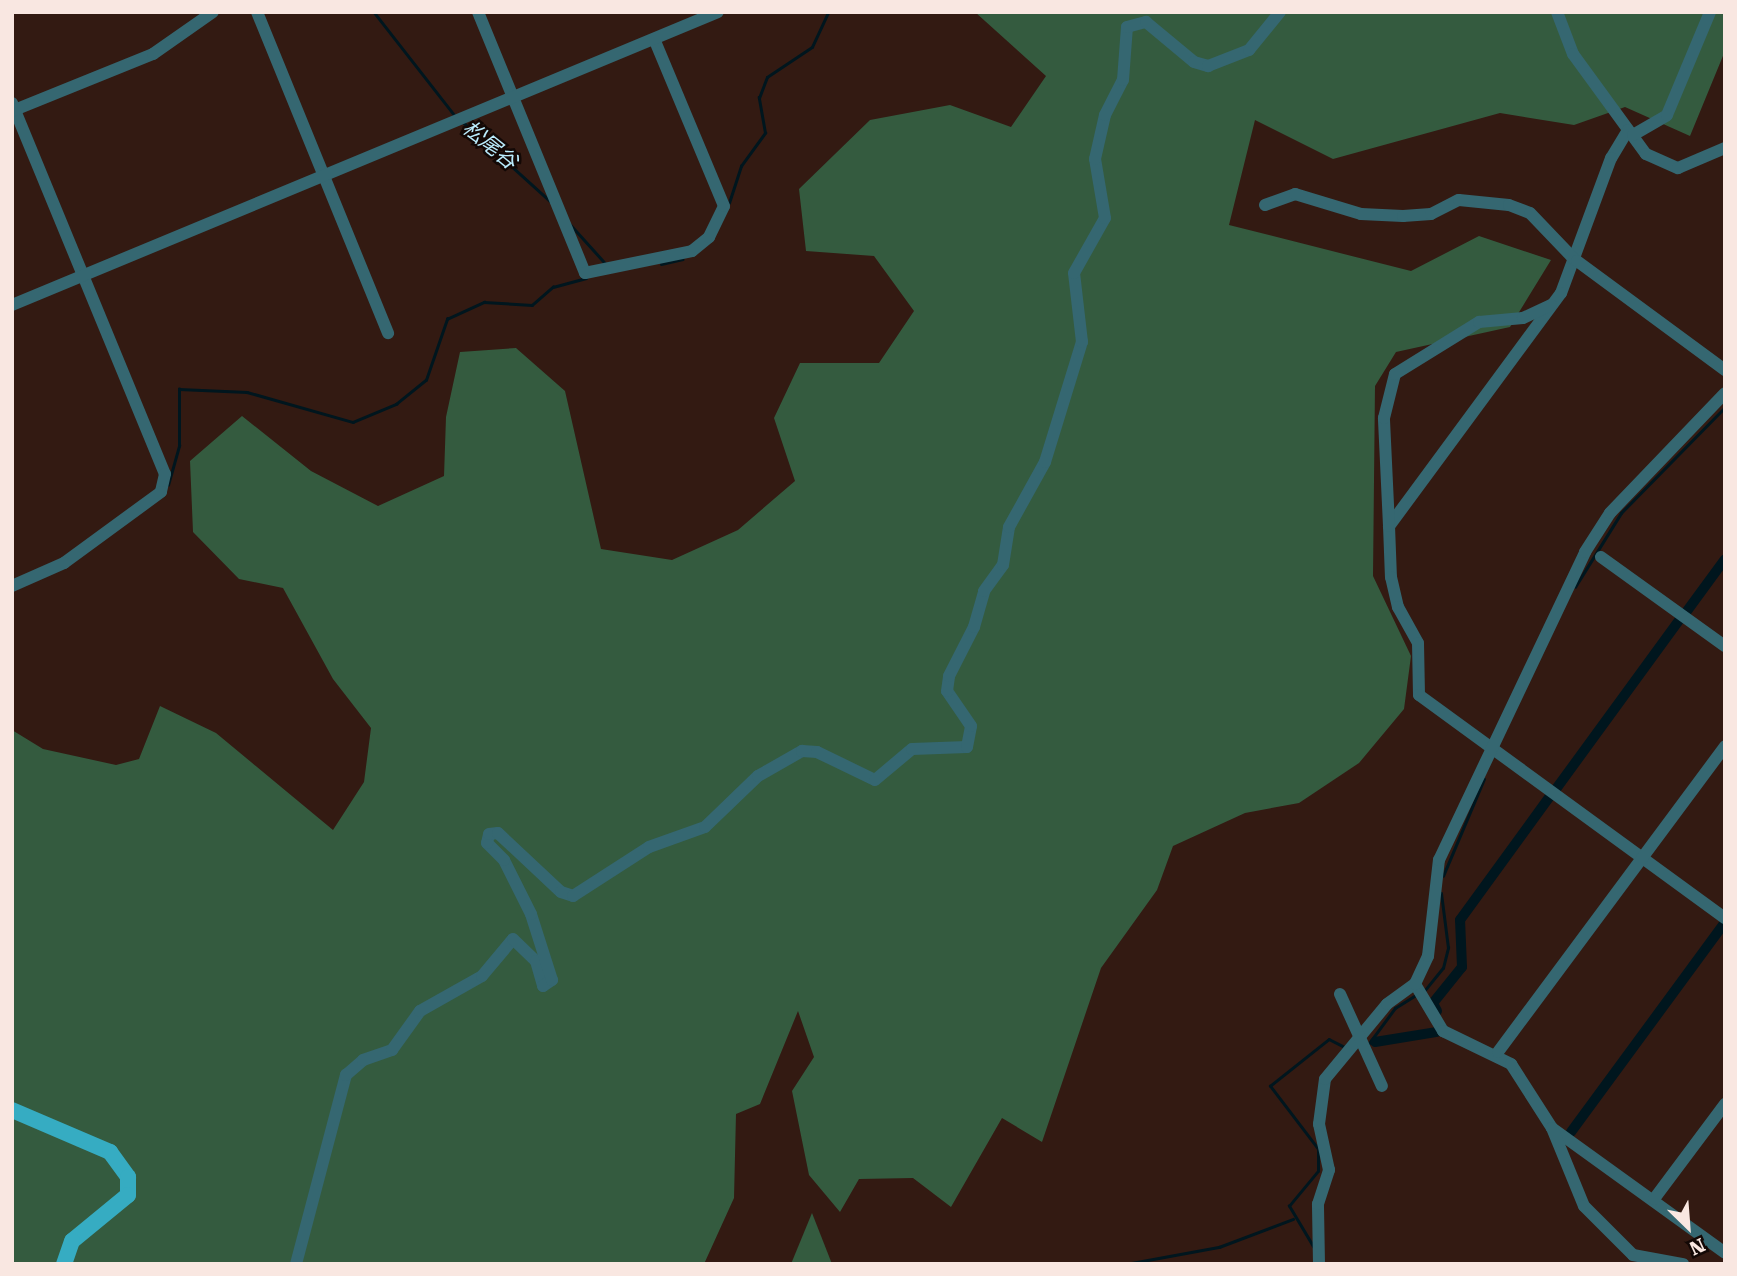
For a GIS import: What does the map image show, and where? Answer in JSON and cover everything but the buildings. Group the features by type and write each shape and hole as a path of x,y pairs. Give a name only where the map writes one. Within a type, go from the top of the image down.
{"main road":[{"path":"12,1110 110,1152 128,1177 128,1195 72,1241 64,1264"}],"street":[{"path":"12,586 64,563 165,483 13,108 153,54 213,12"},
{"path":"257,12 388,333"},
{"path":"478,12 585,273 692,251 709,237 724,206 654,39"},
{"path":"12,304 718,12"},
{"path":"296,1264 346,1075 363,1060 392,1050 420,1010 482,976 513,939 536,961 543,986 552,980 531,914 504,860 488,843 489,834 498,834 561,891 573,896 649,847 705,827 758,776 802,751 817,752 870,780 912,749 967,747 971,726 947,691 948,676 974,627 984,591 1003,565 1009,527 1045,461 1082,342 1074,272 1105,218 1096,159 1105,115 1123,80 1127,27 1146,22 1194,62 1208,66 1249,50 1280,12"},
{"path":"1557,12 1573,54 1631,132 1658,163 1678,168 1725,148"},
{"path":"1389,526 1552,305 1575,260 1611,158 1631,132 1667,115 1710,12"},
{"path":"1265,205 1295,194 1361,214 1431,214 1460,200 1498,203 1530,213 1575,260 1725,370"},
{"path":"1552,305 1523,318 1479,322 1395,374 1384,418 1394,598 1418,643 1419,695 1725,918"},
{"path":"1319,1264 1318,1204 1329,1170 1319,1124 1325,1079 1387,1004 1415,984 1428,956 1433,876 1489,744 1594,536 1725,393"},
{"path":"1601,557 1725,646"},
{"path":"1498,1052 1725,746"},
{"path":"1415,984 1443,1031 1498,1052 1523,1077 1552,1128 1584,1206 1633,1255 1683,1264"},
{"path":"1340,994 1382,1086"},
{"path":"1654,1199 1725,1104"},
{"path":"1552,1128 1654,1199 1725,1253"}],"green space":[{"path":"975,12 1725,12 1725,51 1690,136 1625,107 1574,125 1500,113 1333,159 1255,120 1229,225 1411,271 1479,236 1551,260 1510,327 1396,352 1375,386 1373,576 1411,656 1404,709 1359,763 1299,803 1245,813 1173,846 1157,890 1101,968 1042,1142 1002,1118 951,1207 913,1178 859,1179 840,1212 809,1175 792,1091 814,1057 798,1011 760,1104 736,1114 734,1198 704,1264 12,1264 12,730 43,749 116,765 139,759 160,706 216,733 333,830 364,782 371,728 333,679 283,588 239,579 193,532 190,461 242,416 311,471 378,506 444,476 446,417 460,352 516,348 565,391 601,549 672,560 738,530 795,481 774,418 800,363 879,363 914,311 874,256 806,251 799,189 870,120 950,105 1011,127 1046,76"},
{"path":"812,1213 832,1264 791,1264"}],"waterway":[{"name":"松尾谷","path":"374,12 456,117"},
{"path":"729,203 741,166 765,133 759,98 767,77 812,47 828,12"},
{"name":"松尾谷","path":"464,123 550,201"},
{"name":"松尾谷","path":"570,224 606,264"},
{"path":"661,264 682,259"},
{"path":"168,485 179,446 179,389 247,392 353,422 396,404 426,380 447,319 484,302 532,305 553,287 586,278"},
{"path":"1575,587 1621,513 1725,407"},
{"path":"1687,611 1725,559"},
{"path":"1556,789 1680,619"},
{"path":"1443,876 1484,779"},
{"path":"1437,1011 1433,1003 1462,967 1460,920 1550,796"},
{"path":"1425,990 1443,968 1448,948 1441,893"},
{"path":"1571,1132 1724,924"},
{"path":"1367,1046 1395,1008 1416,995"},
{"path":"1375,1042 1437,1032"},
{"path":"1314,1248 1289,1206 1318,1171 1318,1149 1270,1086 1329,1039 1345,1047"},
{"path":"1126,1264 1219,1247 1293,1219"}]}
